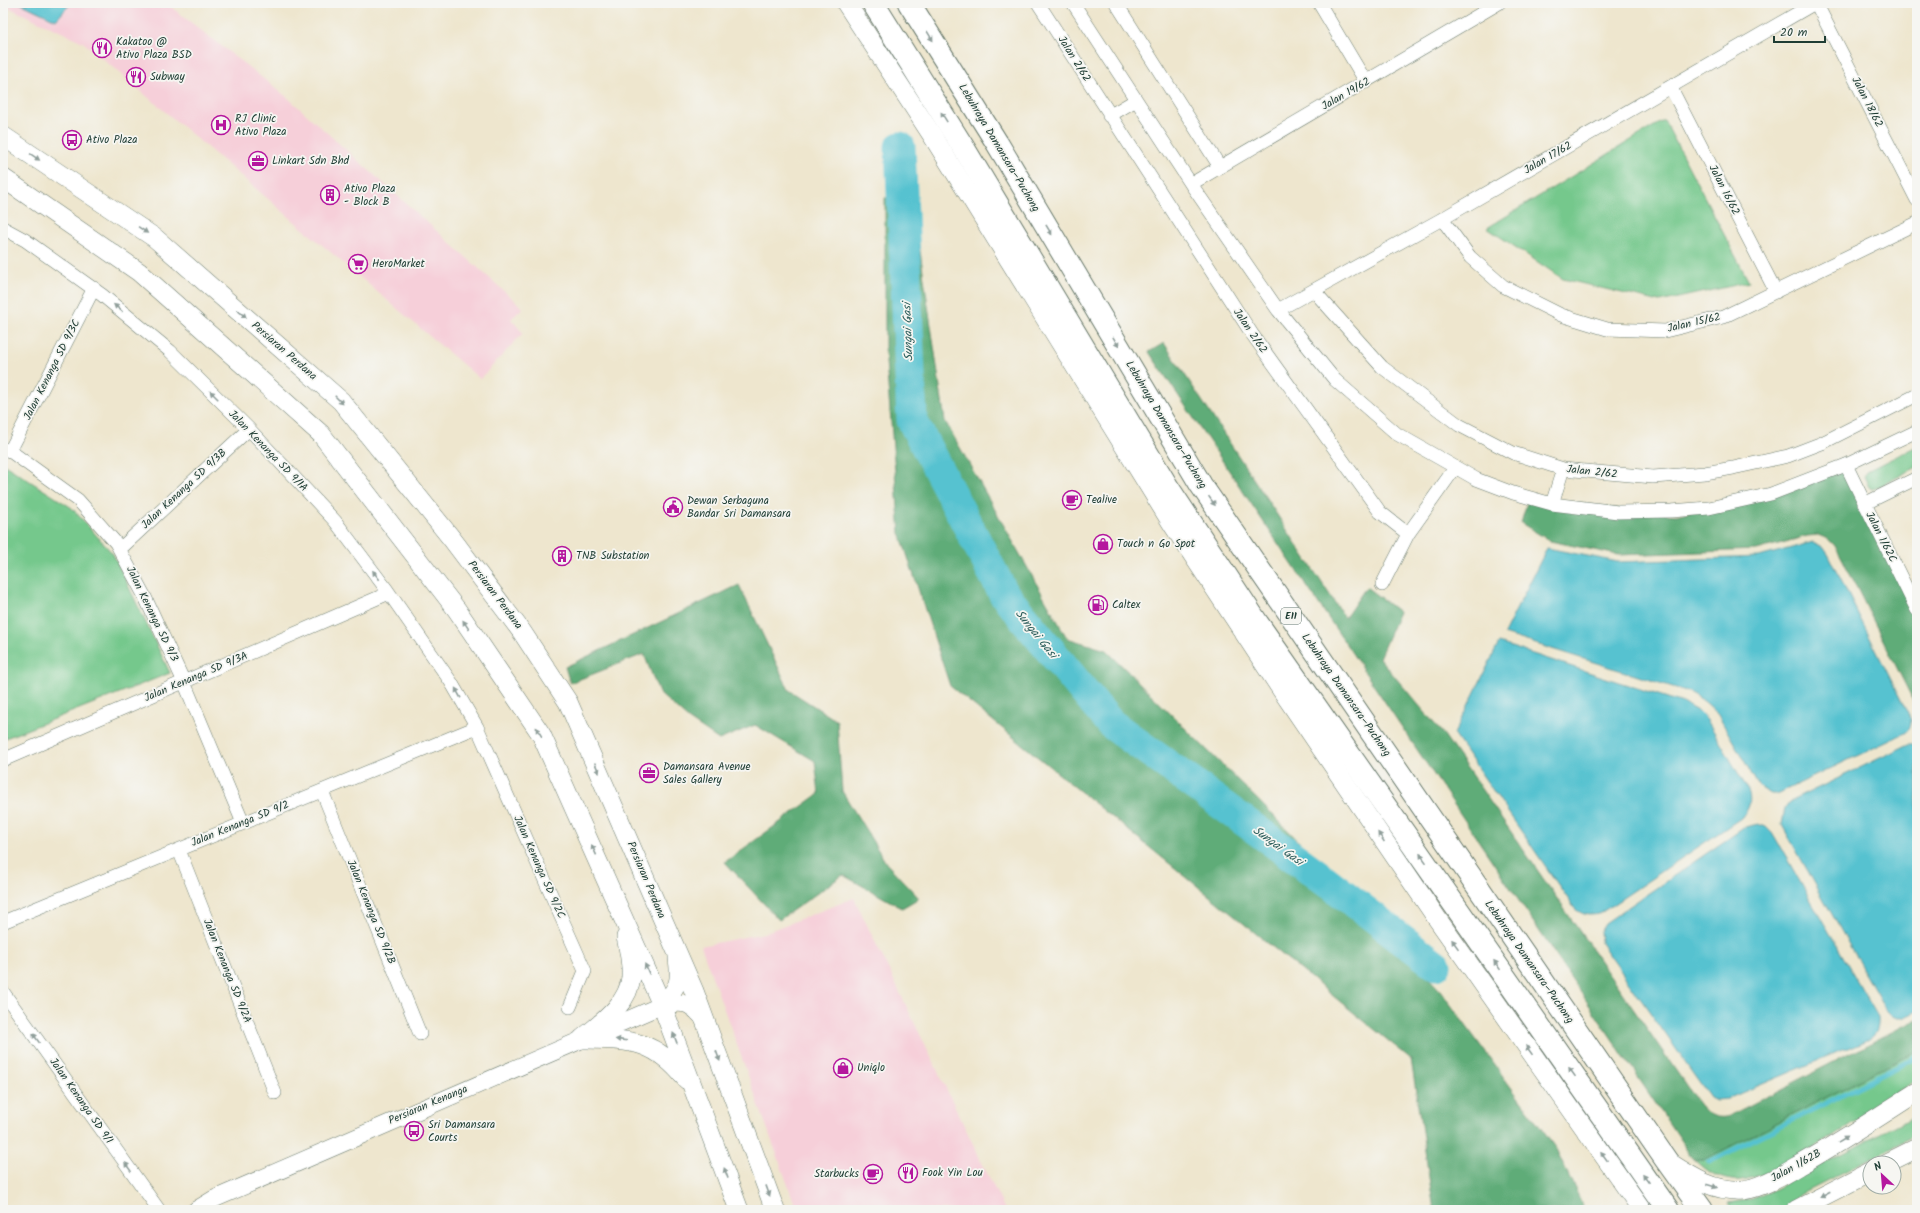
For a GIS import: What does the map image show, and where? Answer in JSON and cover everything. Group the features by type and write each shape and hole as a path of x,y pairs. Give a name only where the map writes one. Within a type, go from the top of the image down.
{"highway":[{"path":"873,3 965,150 1168,486 1258,624 1668,1210"},
{"name":"Lebuhraya Damansara–Puchong","path":"909,3 997,143 1201,485 1702,1210"}],"main road":[{"path":"846,3 932,135 1173,525 1275,680 1433,914 1642,1210"},
{"name":"Persiaran Perdana","path":"3,136 155,238 341,401 466,558 522,632 568,702 705,1020 775,1210"},
{"path":"3,178 139,272 321,434 457,610 541,734 662,1005 696,1092 739,1210"},
{"path":"582,1039 608,1018 625,996 631,978 629,953 620,908"},
{"path":"582,1039 619,1039 642,1044 664,1055 678,1069 696,1092"},
{"name":"Jalan 1/62B","path":"1666,1160 1700,1182 1718,1188 1744,1190 1774,1180 1818,1155 1917,1092"},
{"path":"1902,1156 1917,1148"},
{"path":"1796,1210 1862,1176"},
{"path":"1627,1188 1629,1210"}],"street":[{"name":"Jalan 2/62","path":"1038,3 1252,334 1380,512 1408,534"},
{"path":"1073,3 1191,184 1278,310 1341,385 1397,434 1455,468 1494,486 1552,504 1618,512 1671,511 1709,508 1771,494 1846,465 1917,431"},
{"path":"1116,3 1220,167"},
{"path":"1319,3 1366,82"},
{"name":"Jalan 19/62","path":"1191,184 1499,3"},
{"name":"Jalan 17/62","path":"1278,310 1314,292 1442,219 1816,3"},
{"name":"Jalan 18/62","path":"1816,3 1917,200"},
{"name":"Jalan 16/62","path":"1671,88 1776,292"},
{"path":"1110,116 1136,100"},
{"name":"Jalan 15/62","path":"1442,219 1470,257 1503,286 1561,315 1607,329 1665,331 1723,317 1917,223"},
{"name":"Jalan Kenanga SD 9/1A","path":"3,228 25,240 94,288 170,351 248,429 336,521 389,593 451,682 476,727"},
{"name":"Jalan Kenanga SD 9/3C","path":"6,450 94,288"},
{"name":"Jalan 2/62","path":"1314,292 1382,367 1459,425 1513,453 1562,469 1653,477 1705,473 1733,468 1788,456 1822,443 1917,395"},
{"name":"Jalan Kenanga SD 9/3B","path":"120,548 248,429"},
{"name":"Jalan Kenanga SD 9/3","path":"6,450 78,500 120,548 145,597 184,682 243,823"},
{"name":"Jalan 1/62C","path":"1846,465 1917,610"},
{"path":"1382,585 1408,534 1455,468"},
{"path":"1552,504 1562,469"},
{"path":"1864,504 1917,478"},
{"name":"Jalan Kenanga SD 9/3A","path":"3,760 389,593"},
{"name":"Jalan Kenanga SD 9/2","path":"3,922 476,727"},
{"name":"Jalan Kenanga SD 9/2C","path":"476,727 584,971 570,1007"},
{"name":"Jalan Kenanga SD 9/2B","path":"322,791 420,1034"},
{"name":"Jalan Kenanga SD 9/2A","path":"179,850 275,1092"},
{"path":"662,1005 672,993 680,977 676,950"},
{"name":"Jalan Kenanga SD 9/1","path":"3,992 159,1210"},
{"name":"Persiaran Kenanga","path":"196,1210 214,1198 662,1005 677,1003 692,1006 705,1020"}],"shaded area":[{"name":"Ativo Plaza - Block B","path":"3,3 166,3 287,97 523,308 511,319 523,333 480,379 83,42 3,5"},
{"path":"854,898 1005,1210 797,1210 701,946 764,933"}],"green space":[{"path":"1664,120 1749,282 1660,302 1563,279 1487,228"},
{"path":"912,197 945,421 1067,638 1106,650 1281,823 1440,990 1556,1149 1585,1210 1434,1210 1411,1059 950,686 900,533 885,349 885,198"},
{"path":"1164,343 1345,618 1366,587 1399,612 1379,658 1444,735 1699,1104 1705,1110 1714,1116 1727,1117 1917,1019 1917,1051 1704,1160 1696,1160 1691,1156 1149,352"},
{"path":"1917,446 1917,467 1876,488 1872,489 1869,487 1864,476 1869,470"},
{"path":"3,464 72,508 113,554 170,673 3,739"},
{"path":"1845,470 1917,613 1917,708 1842,558 1835,546 1828,539 1818,535 1807,536 1757,550 1618,555 1550,541 1521,523 1528,499 1676,515"},
{"path":"739,585 789,690 837,721 842,791 886,863 919,898 902,908 843,875 779,920 725,862 819,794 815,761 755,725 719,740 688,719 659,693 644,654 570,683 565,667"},
{"path":"1917,1051 1917,1080 1825,1141 1799,1157 1773,1170 1751,1178 1732,1180 1726,1179 1715,1175 1705,1168 1691,1156 1696,1160 1704,1160"},
{"path":"1917,1115 1917,1135 1877,1155 1862,1155 1862,1163 1802,1193 1782,1210 1733,1210 1728,1203 1752,1199 1769,1192"}],"water":[{"path":"20,3 71,3 56,20"},
{"path":"1813,542 1823,547 1828,554 1911,720 1911,724 1907,732 1777,794 1771,794 1759,787 1718,715 1701,699 1693,694 1504,634 1547,548 1618,562 1759,557"},
{"path":"1499,643 1683,703 1699,712 1707,720 1748,790 1750,802 1746,812 1741,818 1599,914 1583,914 1575,909 1454,734"},
{"path":"1909,744 1917,744 1917,1011 1899,1018 1892,1016 1884,1007 1782,825 1785,808 1789,802"},
{"path":"1758,824 1766,827 1772,833 1878,1017 1878,1027 1876,1033 1869,1039 1727,1099 1716,1100 1710,1097 1601,943 1600,931 1605,923 1745,827"}],"waterway":[{"name":"Sungai Gasi","path":"900,147 912,420 1004,594 1110,723 1325,880 1436,965"},
{"path":"1709,1162 1917,1057"}],"place":[{"name":"Kakatoo @ Ativo Plaza BSD","path":"102,48"},
{"name":"Subway","path":"136,77"},
{"name":"RJ Clinic Ativo Plaza","path":"221,125"},
{"name":"Ativo Plaza","path":"72,140"},
{"name":"Linkart Sdn Bhd","path":"258,161"},
{"name":"Ativo Plaza - Block B","path":"330,195"},
{"name":"HeroMarket","path":"358,264"},
{"name":"Tealive","path":"1072,500"},
{"name":"Dewan Serbaguna Bandar Sri Damansara","path":"673,507"},
{"name":"Touch n Go Spot","path":"1103,544"},
{"name":"TNB Substation","path":"562,556"},
{"name":"Caltex","path":"1098,605"},
{"name":"Damansara Avenue Sales Gallery","path":"649,773"},
{"name":"Uniqlo","path":"843,1068"},
{"name":"Sri Damansara Courts","path":"414,1131"},
{"name":"Fook Yin Lou","path":"908,1173"},
{"name":"Starbucks","path":"873,1174"}]}
